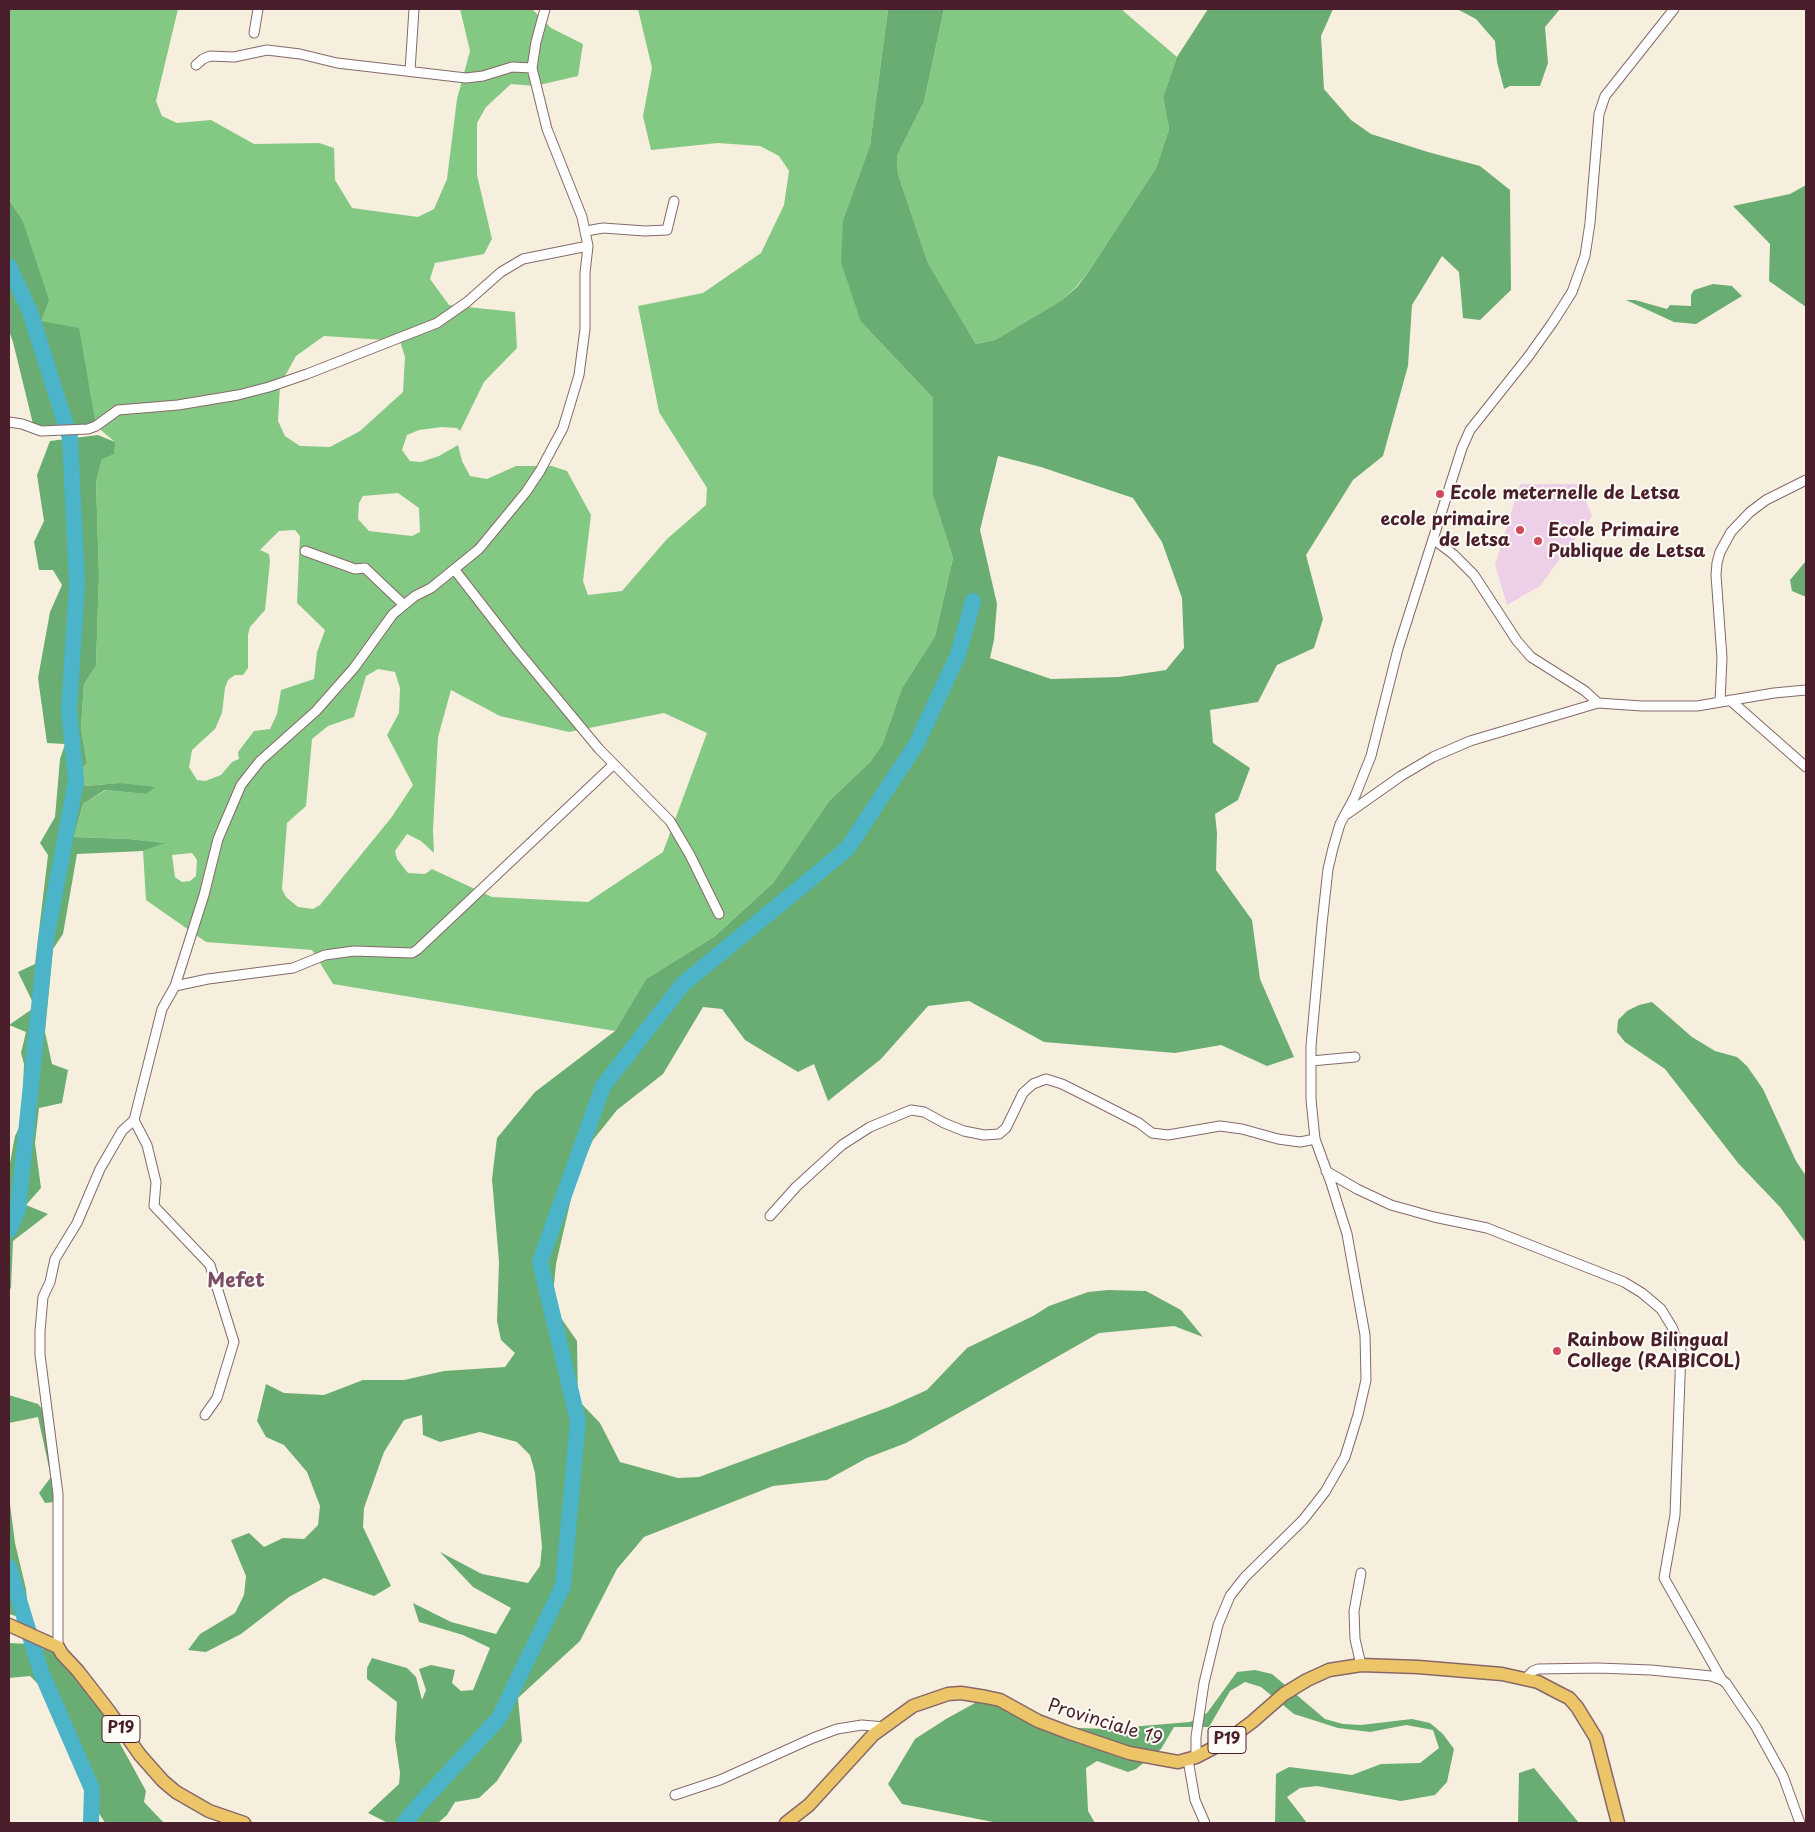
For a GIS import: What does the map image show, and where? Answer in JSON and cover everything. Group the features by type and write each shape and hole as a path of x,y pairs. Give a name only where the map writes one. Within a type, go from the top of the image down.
{"main road":[{"name":"P19","path":"9,1625 58,1647 109,1711 135,1749 162,1781 176,1792 209,1811 244,1823"},
{"name":"Provinciale 19","path":"786,1823 809,1805 873,1735 913,1706 948,1694 961,1693 1000,1700 1038,1721 1129,1752 1178,1762 1192,1758 1235,1735 1284,1694 1307,1680 1330,1670 1361,1665 1476,1671 1525,1679 1546,1685 1569,1698 1584,1716 1596,1738 1618,1823"}],"street":[{"path":"254,33 258,9"},
{"path":"410,72 414,9"},
{"path":"58,1647 58,1494 40,1355 43,1297 50,1282 55,1259 77,1223 100,1169 122,1131 134,1120 162,1009 175,986 204,895 218,840 241,784 260,761 316,711 354,668 393,614 431,588 479,550 526,492 540,471 563,428 579,375 585,329 585,273 588,246 580,210 547,129 532,68 536,42 545,9"},
{"path":"1205,1823 1196,1800 1192,1758 1204,1683 1218,1625 1230,1596 1245,1577 1303,1520 1325,1492 1345,1456 1358,1415 1366,1380 1365,1335 1347,1234 1315,1139 1311,1099 1313,1017 1328,869 1340,824 1371,756 1398,649 1462,448 1470,430 1528,357 1572,292 1585,256 1590,223 1599,114 1605,96 1674,9"},
{"path":"196,65 203,58 210,56 234,57 267,50 300,54 337,63 466,78 483,76 512,67 532,68"},
{"path":"586,231 603,228 645,231 667,230 674,201"},
{"path":"9,422 22,424 41,431 88,429 96,426 118,410 178,405 238,395 269,387 437,323 467,302 501,272 524,259 588,246"},
{"path":"1720,702 1721,651 1716,575 1720,552 1731,532 1750,512 1766,500 1806,480"},
{"path":"1433,539 1454,554 1474,575 1517,641 1531,657 1585,691 1598,702"},
{"path":"305,551 355,569 365,568 404,605"},
{"path":"454,569 516,650 613,765 670,821 690,855 719,914"},
{"path":"1344,815 1401,776 1433,757 1479,738 1598,702 1669,707 1697,706 1806,690"},
{"path":"1730,700 1806,767"},
{"path":"175,986 208,979 293,968 325,955 354,952 406,954 417,950 613,765"},
{"path":"1311,1061 1355,1057"},
{"path":"770,1216 796,1187 842,1145 870,1128 911,1110 924,1112 964,1131 984,1135 999,1134 1006,1128 1023,1093 1033,1084 1046,1080 1062,1084 1098,1102 1139,1123 1152,1133 1168,1135 1220,1126 1242,1129 1278,1139 1300,1142 1315,1139"},
{"path":"134,1120 147,1145 156,1182 154,1206 210,1265 234,1342 217,1398 205,1415"},
{"path":"1326,1170 1357,1189 1391,1205 1434,1217 1487,1228 1624,1282 1642,1293 1661,1309 1672,1327 1681,1350 1675,1515 1664,1578 1722,1680"},
{"path":"1361,1573 1354,1611 1355,1639 1361,1665"},
{"path":"1525,1679 1538,1669 1598,1668 1651,1670 1711,1676 1722,1680 1756,1727 1783,1776 1800,1823"},
{"path":"675,1795 720,1780 837,1729 862,1725 884,1727"}],"shaded area":[{"name":"Ecole Primaire Publique de Letsa","path":"1520,484 1579,484 1592,516 1540,586 1507,605 1495,565"}],"green space":[{"path":"9,9 178,9 156,101 162,116 177,123 211,120 254,144 319,143 334,148 335,180 352,208 418,217 434,209 447,179 457,99 470,51 460,9 532,9 551,28 583,44 578,76 535,86 511,84 486,107 477,123 477,175 492,239 484,254 435,263 430,279 449,305 515,312 517,348 484,382 460,431 457,428 442,427 419,430 407,435 402,450 410,461 421,462 439,456 458,445 462,461 470,476 487,479 516,466 552,466 567,471 591,515 583,581 588,595 622,591 667,539 706,505 707,488 659,412 638,306 703,293 761,253 784,205 789,171 779,156 760,146 718,143 651,150 643,116 652,68 638,9 888,9 870,145 843,220 861,322 933,398 933,496 953,558 935,636 902,688 882,745 870,762 829,801 773,883 715,936 646,979 615,1031 333,984 312,950 206,942 146,900 143,851 163,843 129,839 74,837 83,804 106,790 146,794 119,783 84,786 78,773 87,763 81,728 84,684 96,666 99,575 96,482 102,459 115,442 96,426 40,321 22,219 9,200","holes":["324,336 400,341 405,357 403,392 360,431 330,447 300,446 285,436 278,421 280,385 296,356","398,493 419,508 420,532 412,536 369,531 358,519 359,503 363,496","295,530 300,536 297,603 325,630 317,652 314,679 281,690 277,714 270,729 254,731 238,752 239,759 232,762 221,775 205,781 197,780 189,767 192,750 215,729 222,713 225,688 228,680 235,675 243,675 248,668 248,635 250,627 265,610 270,562 269,554 260,550 279,531","378,669 395,672 400,688 399,713 387,735 413,785 391,818 320,905 313,909 298,907 286,897 282,889 287,823 306,806 312,739 328,726 354,717 366,676","451,690 500,716 569,732 664,713 707,733 663,852 588,902 492,897 432,869 425,874 408,873 397,859 395,851 407,834 421,841 434,853 433,830 438,737","192,853 197,860 196,876 190,881 182,882 175,877 172,855"]},
{"path":"888,9 944,9 924,102 897,156 898,174 928,263 976,344 995,340 1062,300 1077,287 1089,271 1156,168 1169,129 1163,97 1177,57 1208,9 1333,9 1321,36 1324,89 1351,120 1371,134 1480,166 1510,190 1511,290 1480,320 1463,318 1459,272 1442,256 1412,305 1408,366 1383,456 1353,480 1306,555 1323,619 1314,648 1277,665 1258,702 1210,710 1213,743 1250,768 1238,800 1215,814 1217,833 1216,870 1252,920 1260,979 1294,1057 1267,1066 1221,1045 1175,1053 1044,1042 969,1001 928,1006 881,1059 828,1101 814,1064 798,1072 745,1040 722,1009 703,1007 663,1074 617,1110 593,1140 576,1177 556,1264 552,1305 577,1341 578,1400 600,1423 620,1462 678,1478 699,1477 889,1407 927,1390 967,1348 1033,1316 1049,1306 1088,1292 1108,1290 1146,1291 1181,1310 1203,1337 1174,1326 1099,1333 906,1443 867,1458 827,1480 773,1486 644,1537 617,1569 580,1641 518,1698 522,1741 497,1781 479,1798 455,1802 447,1815 438,1823 388,1823 368,1813 399,1784 400,1773 395,1739 397,1702 367,1679 367,1668 372,1658 407,1668 416,1677 422,1700 426,1690 419,1669 431,1665 455,1670 452,1683 461,1691 473,1690 490,1648 463,1635 419,1622 413,1603 451,1622 496,1634 511,1608 473,1587 440,1552 482,1574 528,1583 540,1566 542,1547 535,1473 530,1455 517,1442 480,1432 440,1442 423,1435 422,1415 404,1420 384,1452 364,1508 363,1527 391,1586 374,1596 324,1578 289,1597 241,1634 206,1652 188,1650 200,1634 235,1613 244,1595 246,1576 231,1540 249,1533 264,1547 283,1538 304,1539 318,1525 320,1506 307,1472 284,1445 266,1437 257,1421 266,1384 284,1393 324,1395 363,1380 404,1380 444,1371 505,1367 515,1353 501,1340 497,1321 499,1262 492,1179 497,1138 535,1092 615,1031 646,979 715,936 773,883 829,801 870,762 882,745 902,688 935,636 953,558 933,496 933,398 861,322 841,262 843,220 870,145","holes":["998,456 1041,467 1133,498 1162,542 1182,598 1184,648 1166,670 1119,677 1051,679 990,658 994,640 997,604 980,530"]},
{"path":"944,9 1121,9 1177,57 1163,97 1169,129 1156,168 1089,271 1062,300 995,340 976,344 928,263 898,174 897,156 924,102"},
{"path":"1457,9 1560,9 1545,27 1548,63 1540,86 1510,86 1504,89 1497,62 1495,41 1476,19"},
{"path":"1806,185 1806,307 1769,281 1770,244 1733,206 1790,194"},
{"path":"9,200 22,219 49,300 41,321 79,328 96,426 61,429 33,424 9,331"},
{"path":"1713,284 1732,286 1742,296 1696,324 1674,322 1626,300 1635,300 1667,309 1670,305 1691,306 1691,295 1694,290"},
{"path":"98,435 115,442 114,454 102,459 96,482 99,575 96,666 84,684 81,728 87,763 78,773 85,786 119,783 155,787 146,794 105,790 83,804 74,837 129,839 165,843 143,851 77,854 63,934 53,949 45,1032 52,1064 68,1070 62,1103 39,1108 35,1143 41,1188 26,1205 48,1214 13,1241 11,1288 9,1290 9,1168 15,1136 25,1115 22,1112 24,1064 21,1053 26,1032 9,1025 35,1007 18,972 35,964 48,855 40,843 55,817 60,759 65,744 47,743 38,678 50,612 62,585 53,570 39,570 34,542 44,521 37,475 50,441"},
{"path":"1805,562 1806,597 1792,591 1790,580"},
{"path":"1652,1002 1692,1037 1715,1051 1737,1057 1747,1066 1763,1089 1796,1161 1806,1176 1806,1243 1780,1207 1738,1163 1665,1069 1625,1042 1617,1032 1618,1020 1627,1011 1639,1005"},
{"path":"9,1395 38,1404 51,1420 55,1502 45,1503 39,1493 51,1477 38,1417 9,1423"},
{"path":"9,1496 15,1543 26,1589 29,1620 9,1614"},
{"path":"9,1643 31,1644 67,1657 100,1707 146,1791 144,1802 164,1823 105,1823 89,1797 65,1711 30,1676 9,1678"},
{"path":"1255,1670 1272,1674 1325,1719 1343,1724 1361,1725 1412,1719 1430,1723 1443,1734 1454,1749 1447,1782 1435,1795 1401,1801 1317,1786 1300,1788 1287,1797 1307,1823 1275,1823 1276,1774 1289,1767 1352,1775 1381,1764 1420,1763 1439,1748 1433,1730 1406,1725 1370,1732 1338,1728 1294,1714 1261,1687 1245,1682 1230,1691 1209,1727 1174,1727 1161,1749 1136,1769 1128,1772 1097,1761 1086,1768 1088,1811 1095,1823 998,1823 902,1804 888,1784 915,1739 986,1697 1056,1727 1105,1729 1190,1722 1207,1713 1237,1672"},
{"path":"1534,1768 1579,1823 1518,1823 1519,1773"}],"waterway":[{"path":"9,266 30,312 70,438 77,585 69,710 76,781 46,940 18,1210 9,1230"},
{"path":"404,1823 499,1718 563,1586 578,1421 540,1262 603,1086 683,984 847,849 916,745 958,655 973,601"},
{"path":"9,1567 41,1672 92,1789 91,1823"}],"place":[{"name":"Ecole meternelle de Letsa","path":"1440,494"},
{"name":"ecole primaire de letsa","path":"1520,530"},
{"name":"Ecole Primaire Publique de Letsa","path":"1538,541"},
{"name":"Rainbow Bilingual College (RAIBICOL)","path":"1557,1351"}],"district":[{"name":"Mefet","path":"236,1281"}]}
